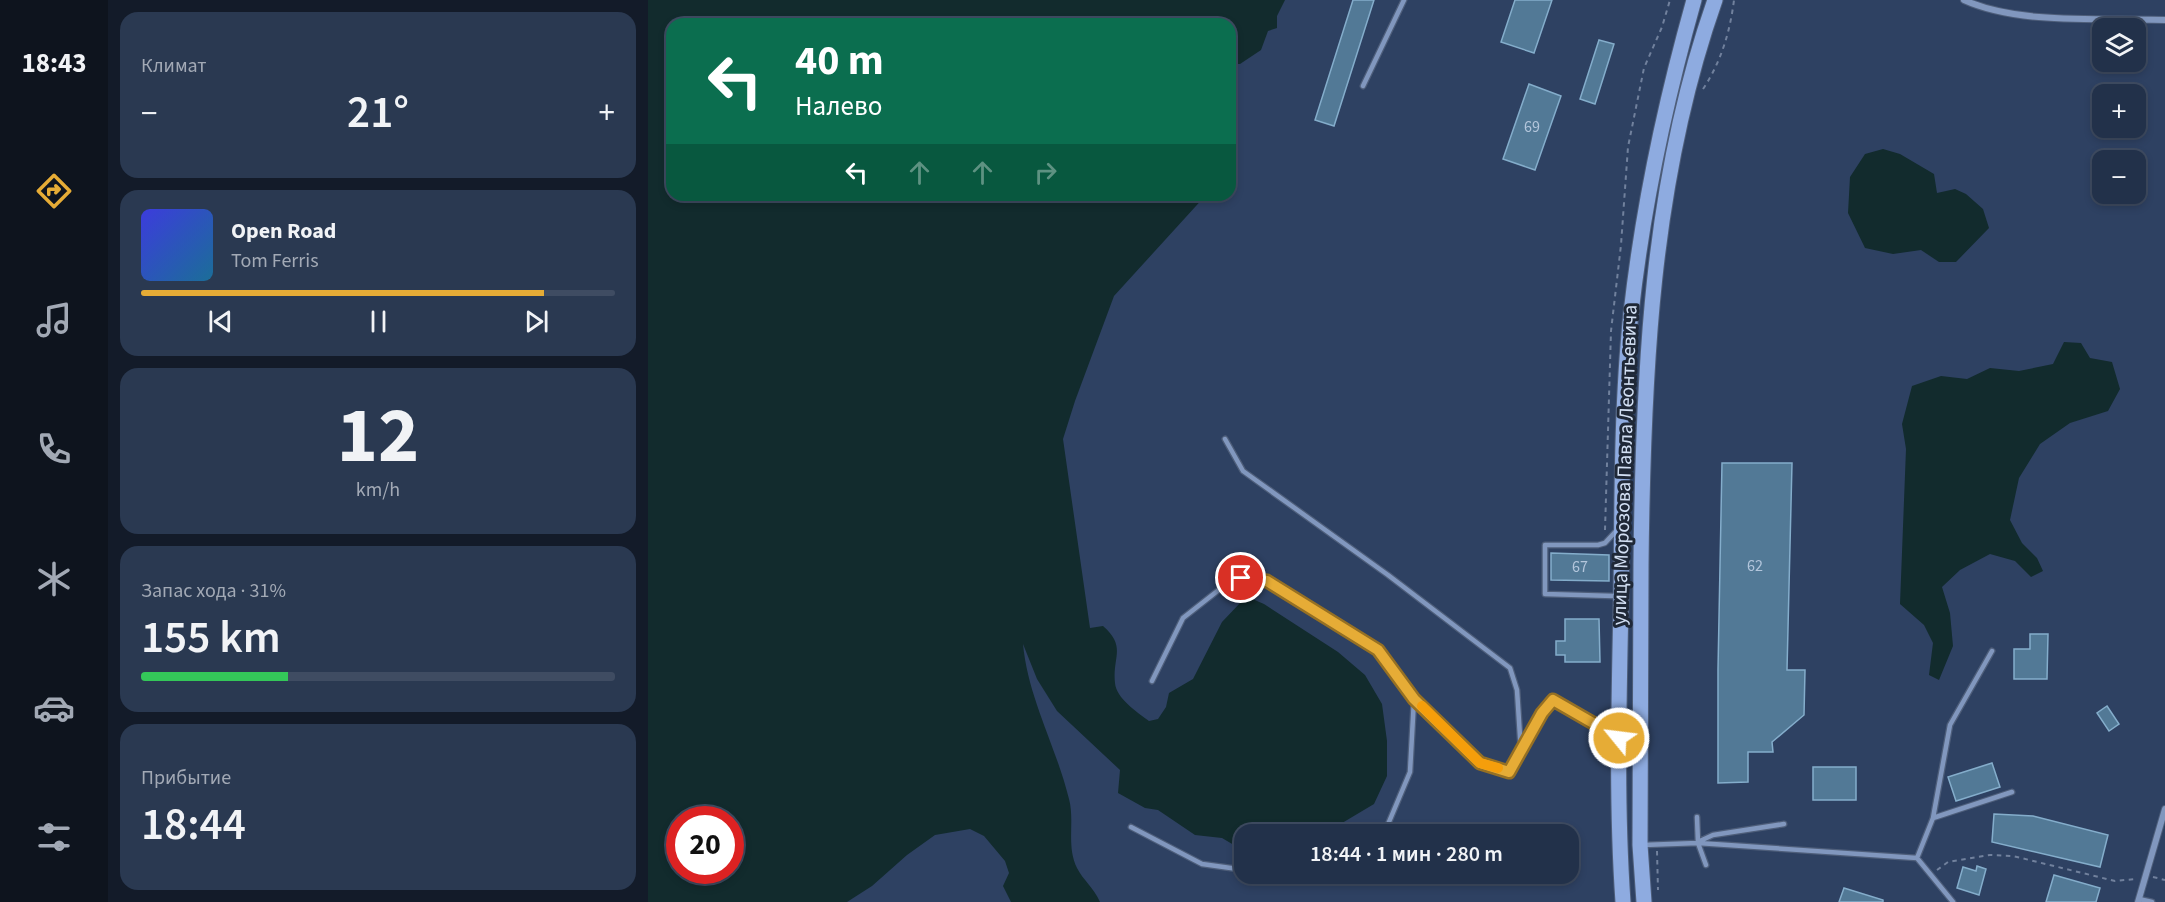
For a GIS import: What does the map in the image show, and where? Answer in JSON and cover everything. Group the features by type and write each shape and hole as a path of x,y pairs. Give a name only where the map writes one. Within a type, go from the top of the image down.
{"main road":[{"name":"улица Морозова Павла Леонтьевича","path":"1623,902 1620,858 1619,738 1626,393 1636,271 1655,155 1671,84 1694,0"},
{"name":"улица Морозова Павла Леонтьевича","path":"1644,902 1640,845 1642,460 1650,315 1656,257 1681,123 1715,0"}],"street":[{"path":"1964,0 1975,5 2025,17 2165,20"},
{"path":"2139,900 2165,809"}],"lane":[{"path":"1363,86 1404,0"},
{"path":"1225,439 1243,471 1388,575 1510,668 1516,690 1521,752"},
{"path":"1621,605 1614,596 1545,594 1545,545 1598,545 1605,543 1623,524"},
{"path":"1152,681 1183,618 1220,589 1241,578 1267,581 1378,650 1414,699 1480,763 1509,772 1542,713 1553,700 1619,738"},
{"path":"1917,858 1933,818 1950,725 1992,651"},
{"path":"1388,824 1410,772 1414,699"},
{"path":"1933,818 2012,792"},
{"path":"1697,818 1698,843 1706,865"},
{"path":"1698,843 1713,835 1784,824"},
{"path":"1131,827 1202,864 1234,868"},
{"path":"1640,845 1698,843 1917,858 1953,902"},
{"path":"2139,900 2152,902"}],"path":[{"path":"1700,93 1716,68 1732,22 1734,0"},
{"path":"1657,843 1658,892"},
{"path":"1930,875 1948,862 1990,855 2013,856 2115,881 2154,877 2165,880"}],"shaded area":[{"path":"648,0 1285,0 1277,16 1277,28 1268,31 1261,50 1240,64 1236,64 1236,18 666,18 666,201 1201,201 1114,296 1063,439 1090,628 1103,626 1115,640 1117,646 1116,689 1128,704 1149,721 1158,719 1166,707 1169,693 1193,679 1222,622 1241,602 1250,598 1264,604 1338,652 1365,675 1382,704 1387,741 1387,776 1374,804 1340,824 1234,824 1234,845 1222,838 1195,835 1158,810 1145,808 1118,793 1120,770 1057,711 1037,679 1023,644 1030,684 1071,807 1071,842 1074,860 1079,872 1100,902 1011,902 1003,886 1009,873 1005,861 984,836 970,829 935,835 907,855 872,886 847,902 648,902"},
{"path":"1883,149 1900,154 1934,174 1937,193 1955,189 1966,194 1983,209 1989,228 1956,262 1939,262 1921,250 1893,254 1865,248 1848,213 1850,177 1865,154"},
{"path":"2064,342 2081,343 2090,358 2112,362 2120,389 2108,411 2070,423 2040,444 2019,478 2010,520 2022,543 2037,558 2043,571 2031,577 2015,561 1990,554 1960,570 1942,587 1950,613 1953,646 1939,680 1929,675 1933,643 1924,625 1900,604 1906,449 1902,424 1912,386 1941,376 1967,379 1990,368 2019,371 2053,364"}],"building":[{"path":"1353,0 1374,0 1334,126 1315,120"},
{"path":"1515,0 1552,0 1534,53 1501,42"},
{"path":"1599,40 1614,44 1595,104 1580,99"},
{"path":"1529,84 1561,96 1535,170 1503,159"},
{"path":"1722,463 1792,463 1787,670 1805,670 1804,715 1772,742 1773,752 1748,752 1748,782 1718,783"},
{"path":"1551,553 1609,555 1609,581 1551,580"},
{"path":"1565,619 1599,619 1600,662 1565,662 1565,655 1556,655 1556,641 1565,641"},
{"path":"2030,634 2048,634 2047,679 2014,679 2014,649 2030,649"},
{"path":"2107,706 2119,724 2109,731 2097,713"},
{"path":"1992,763 2000,787 1956,801 1948,777"},
{"path":"1813,767 1856,767 1856,800 1813,800"},
{"path":"1994,814 2033,816 2108,835 2100,867 1992,842"},
{"path":"1977,866 1986,869 1979,895 1957,888 1963,867 1976,871"},
{"path":"2054,875 2100,888 2096,902 2046,902"},
{"path":"1844,888 1883,900 1883,902 1839,902"}],"slow traffic":[{"path":"1422,706 1480,763 1498,768"}],"route":[{"path":"1241,578 1267,581 1378,650 1414,699 1480,763 1509,772 1542,713 1553,700 1619,738"}]}
